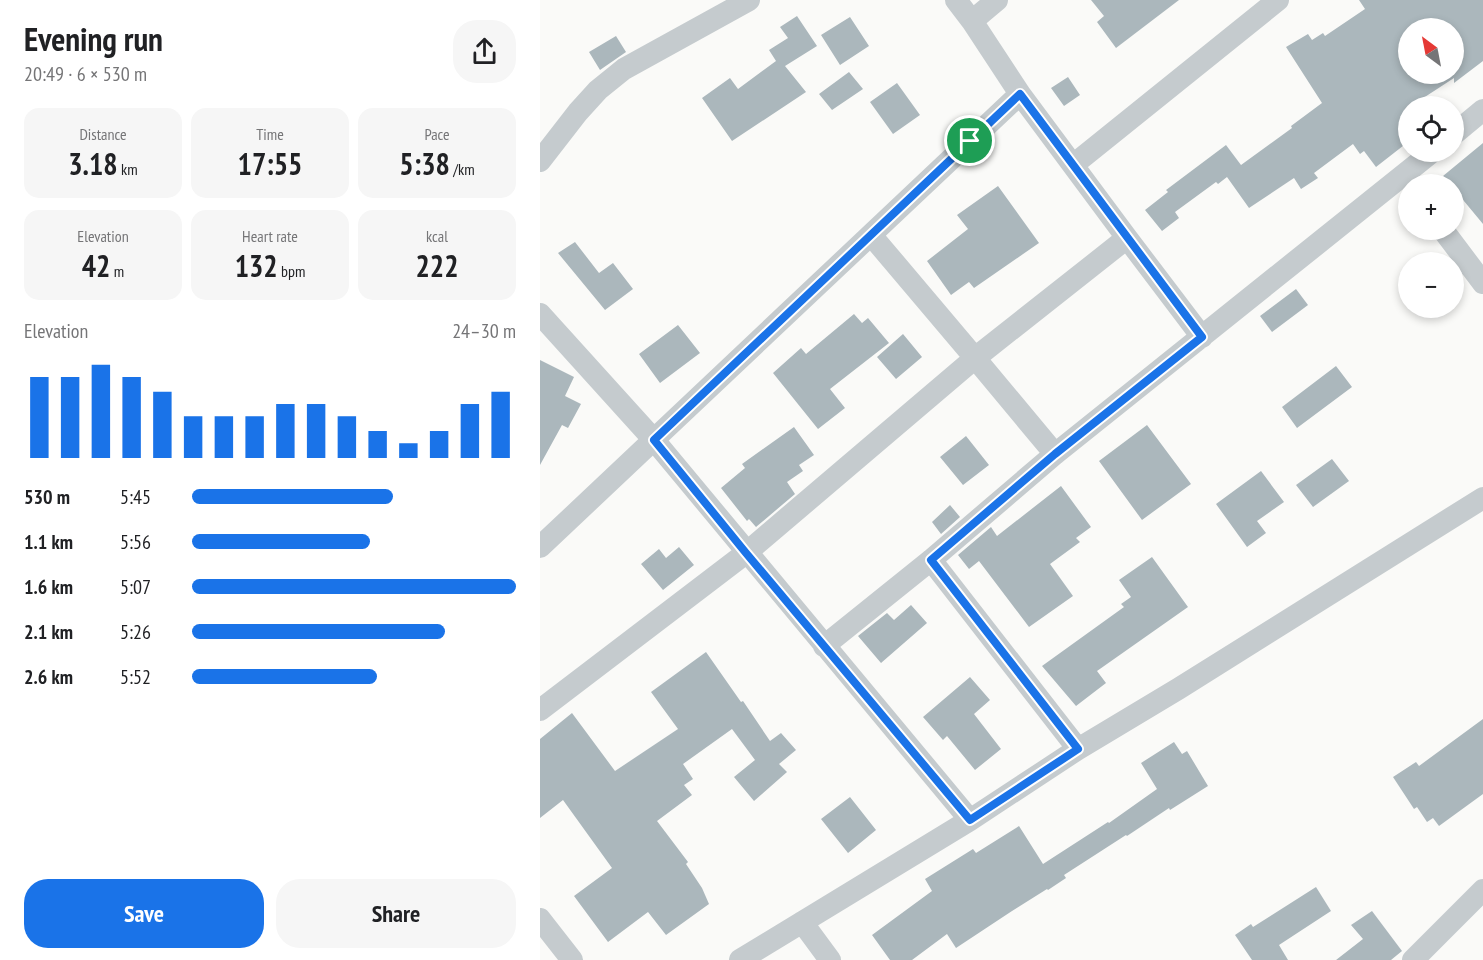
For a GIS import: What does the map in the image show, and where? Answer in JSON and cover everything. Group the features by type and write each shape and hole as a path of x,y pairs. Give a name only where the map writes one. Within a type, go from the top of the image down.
{"street":[{"path":"540,161 598,90 624,69 749,0"},
{"path":"957,0 1020,94 1202,337"},
{"path":"972,21 997,0"},
{"path":"1073,165 1278,0"},
{"path":"540,547 1020,94"},
{"path":"1464,126 1483,110"},
{"path":"1411,174 1422,162"},
{"path":"825,646 931,560 1055,454 1398,185"},
{"path":"871,235 1055,454"},
{"path":"540,710 746,553 975,358 1127,237"},
{"path":"1451,240 1483,283"},
{"path":"540,314 654,440 970,820"},
{"path":"740,960 970,820 1078,749 1189,683 1483,498"},
{"path":"931,560 1078,749"},
{"path":"1413,960 1483,890"},
{"path":"540,919 572,960"},
{"path":"802,922 830,960"}],"building":[{"path":"1091,0 1179,0 1116,48 1097,22 1104,16"},
{"path":"1359,0 1483,0 1483,61 1464,75 1464,18 1398,18 1398,84 1445,84 1426,96 1398,96 1398,150 1376,167 1364,151 1360,154 1353,144 1314,173 1318,178 1301,189 1294,178 1249,208 1227,177 1218,184 1216,182 1175,212 1179,218 1162,231 1145,210 1168,192 1166,190 1226,145 1241,165 1322,103 1286,47 1308,34 1312,40 1323,33 1325,36 1365,9"},
{"path":"797,16 817,46 785,66 806,92 732,141 702,98 730,78 738,89 776,61 769,50 788,38 780,27"},
{"path":"850,17 869,46 840,65 821,35"},
{"path":"616,36 626,52 600,70 589,52"},
{"path":"849,72 863,89 832,110 819,94"},
{"path":"1068,77 1080,95 1064,106 1051,88"},
{"path":"897,83 920,115 893,134 870,102"},
{"path":"1483,143 1483,224 1464,201 1464,174 1445,174 1460,162 1464,162 1464,159"},
{"path":"998,186 1039,243 974,288 969,282 951,295 927,261 968,229 957,215"},
{"path":"575,242 599,273 613,263 633,289 605,310 558,253"},
{"path":"1296,289 1308,305 1272,332 1260,316"},
{"path":"854,314 862,323 868,318 889,343 830,389 845,408 818,429 773,373 801,348 806,354"},
{"path":"678,325 700,353 660,383 639,354"},
{"path":"903,334 922,357 896,379 877,357"},
{"path":"540,360 574,377 565,396 581,404 568,428 562,425 540,465"},
{"path":"1336,366 1352,387 1297,428 1282,407"},
{"path":"1147,425 1191,484 1142,520 1099,461"},
{"path":"794,427 814,455 799,465 803,471 787,482 795,494 756,527 749,519 747,521 721,488 745,468 742,464"},
{"path":"966,436 989,465 963,485 940,457"},
{"path":"1332,459 1349,481 1313,507 1296,485"},
{"path":"1261,471 1284,502 1257,521 1266,533 1247,547 1216,504"},
{"path":"1061,486 1091,527 1076,538 1080,542 1050,564 1073,596 1029,627 979,561 969,569 958,555 991,527 997,536"},
{"path":"950,505 960,517 941,534 932,522"},
{"path":"679,547 694,565 663,590 641,564 659,549 666,558"},
{"path":"1152,557 1188,607 1097,671 1106,683 1076,706 1042,666 1124,607 1121,604 1131,597 1119,580"},
{"path":"911,605 927,623 881,663 858,636 887,613 894,620"},
{"path":"706,652 770,741 781,733 796,750 779,764 787,772 754,801 734,777 755,760 732,729 683,764 693,779 684,785 692,795 657,821 688,862 686,864 702,888 709,904 666,935 648,912 608,942 574,896 612,868 563,800 540,818 540,739 572,713 615,771 678,729 651,692"},
{"path":"970,677 990,700 974,714 1001,749 975,770 947,736 943,740 923,717"},
{"path":"1483,719 1483,794 1439,826 1433,818 1427,822 1417,807 1414,809 1393,777 1416,762 1419,766"},
{"path":"1174,742 1182,754 1187,751 1208,786 1064,875 1066,878 1048,890 956,948 947,934 912,960 890,960 872,935 932,891 925,879 973,849 976,853 1019,826 1043,864 1109,823 1157,789 1141,763"},
{"path":"850,797 876,830 848,853 821,819"},
{"path":"1316,887 1331,911 1279,945 1288,960 1252,960 1235,935 1251,924 1253,927"},
{"path":"1372,911 1402,951 1391,960 1336,960 1363,939 1351,925"}],"route":[{"path":"1020,94 1202,337 1055,454 931,560 1078,749 970,820 654,440 970,141 1020,94"}]}
